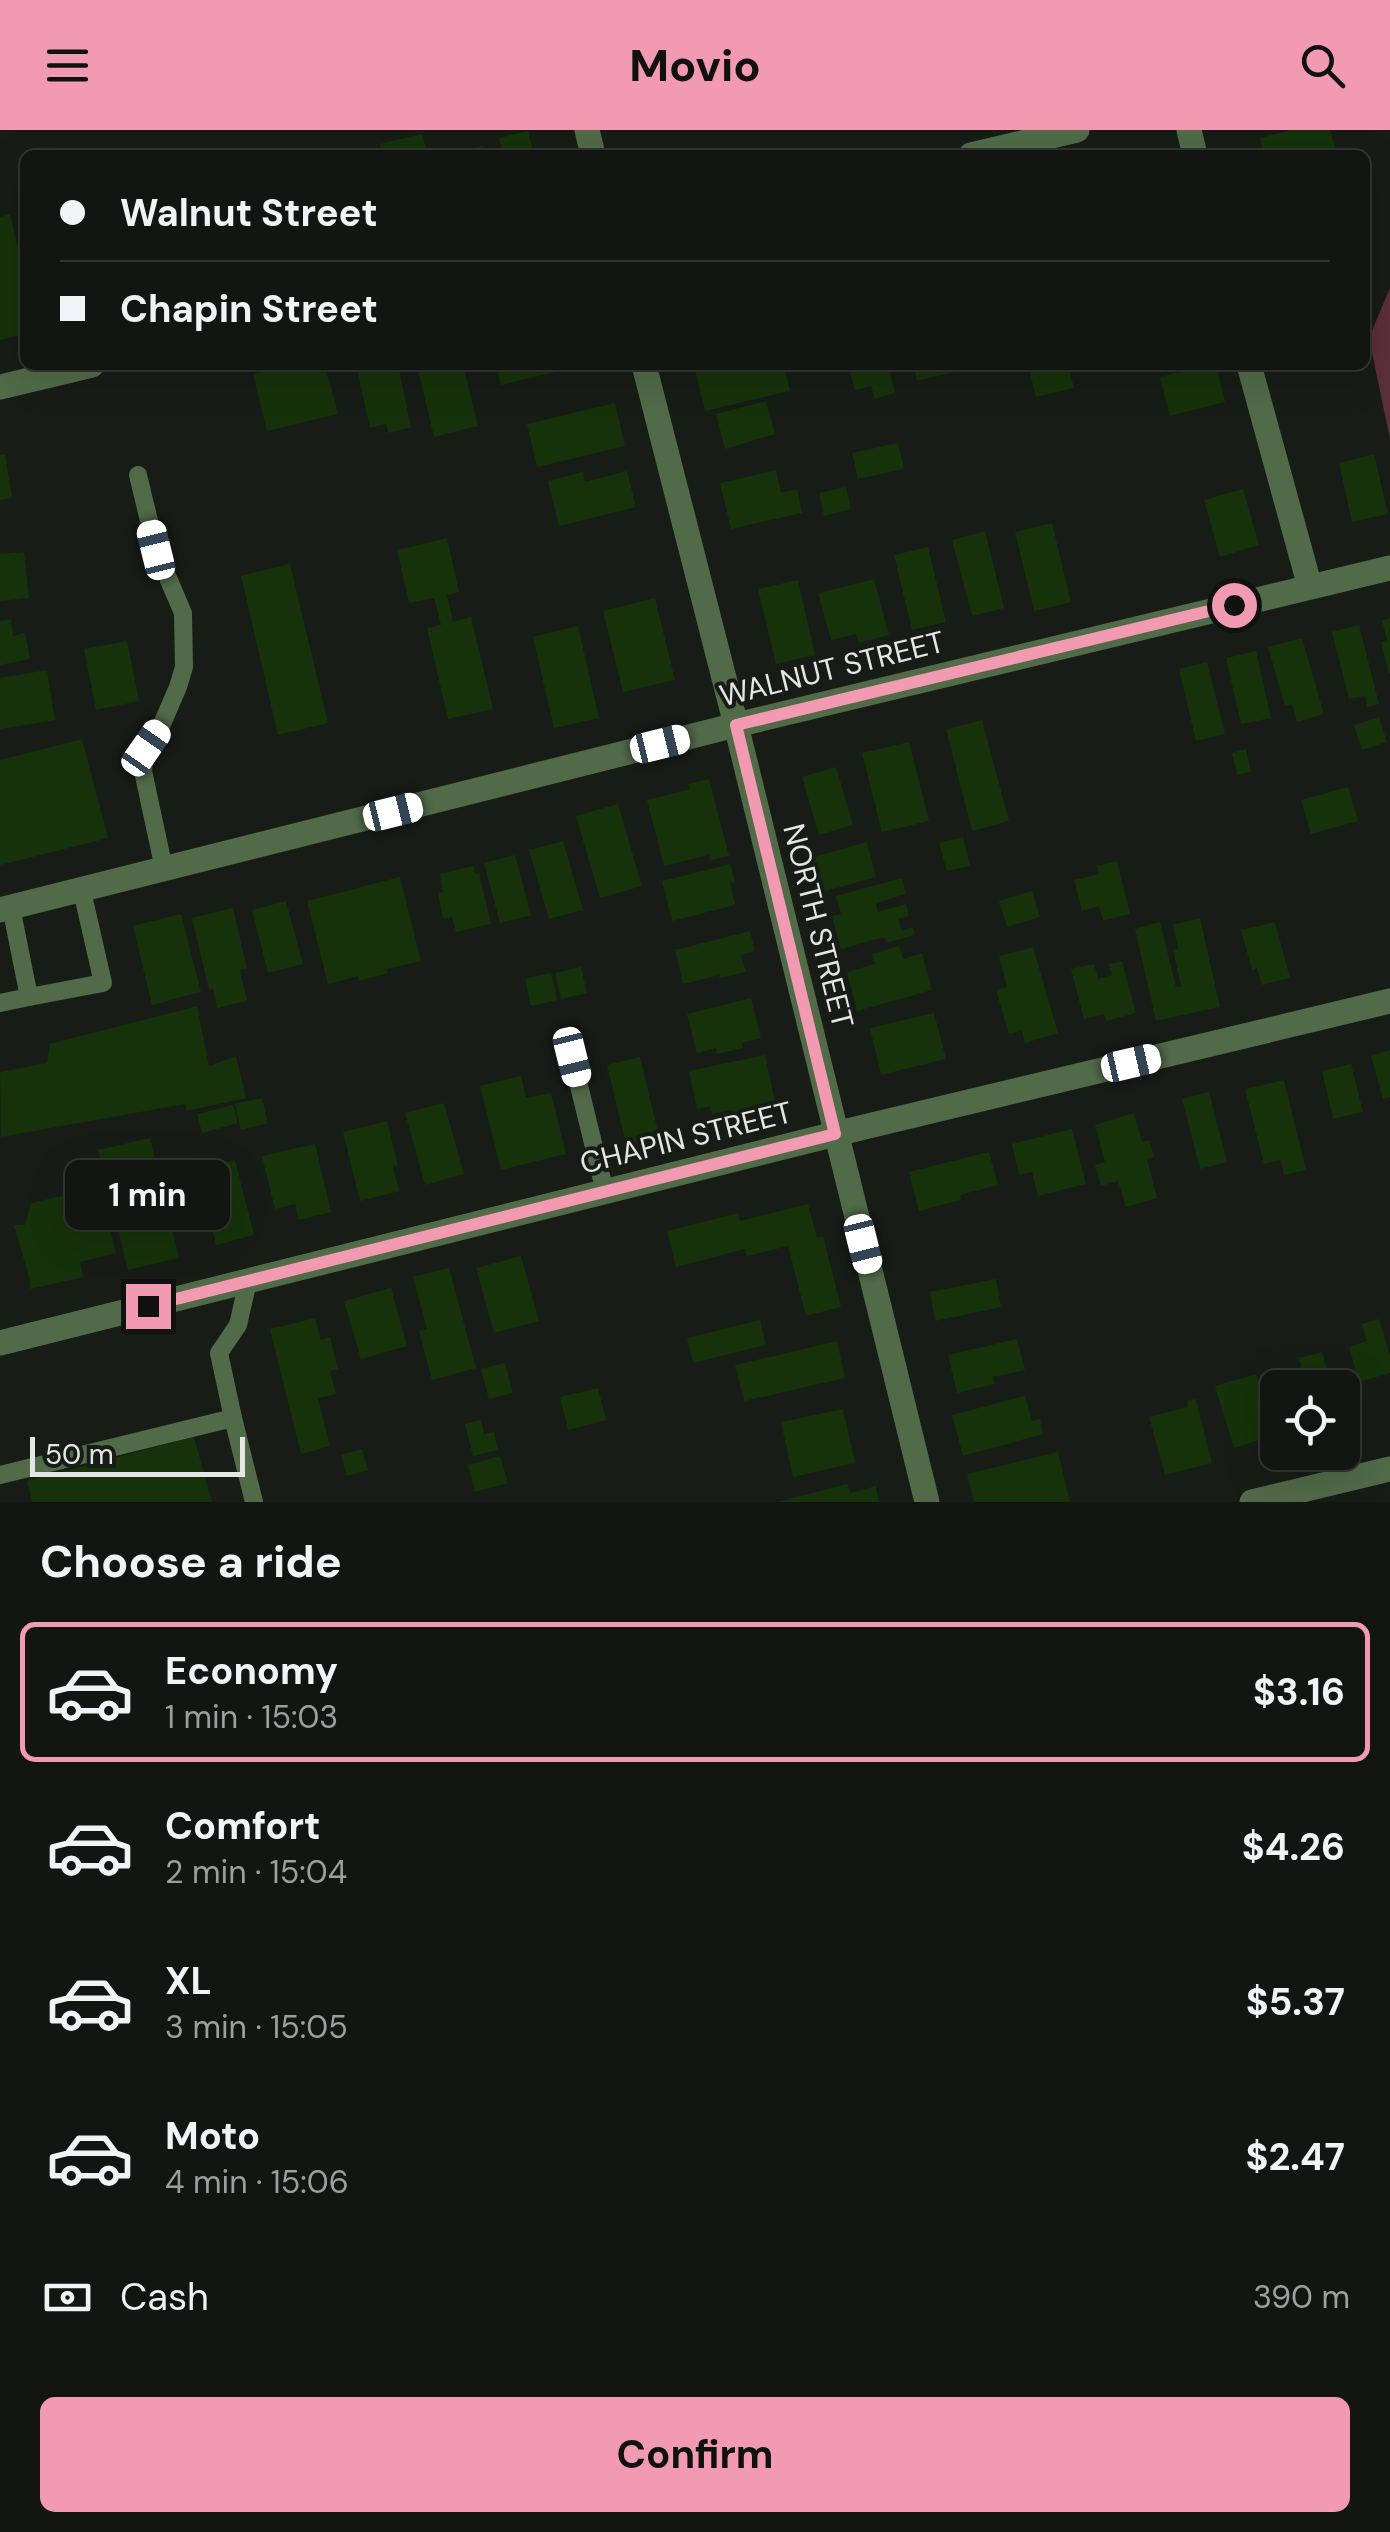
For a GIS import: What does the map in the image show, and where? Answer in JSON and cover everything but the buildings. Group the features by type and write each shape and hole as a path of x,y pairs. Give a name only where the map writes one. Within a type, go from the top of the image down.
{"street":[{"path":"992,150 1077,130"},
{"path":"0,387 71,370"},
{"name":"NORTH STREET","path":"645,370 927,1502"},
{"path":"1250,370 1310,586"},
{"name":"WALNUT STREET","path":"6,909 736,725 1390,568"},
{"name":"CHAPIN STREET","path":"0,1343 835,1134 1390,1001"},
{"path":"1252,1502 1390,1469"}],"lane":[{"path":"138,475 156,550 183,613 184,666 162,724 146,748 144,771 164,869"},
{"path":"0,1004 103,983 82,891"},
{"path":"6,909 30,997"},
{"path":"572,1057 605,1192"},
{"path":"248,1281 238,1325 220,1353 254,1502"},
{"path":"0,1475 233,1418"}],"shaded area":[{"path":"1390,288 1390,439 1370,343"}],"route":[{"path":"148,1306 835,1134 736,725 1234,605"}]}
